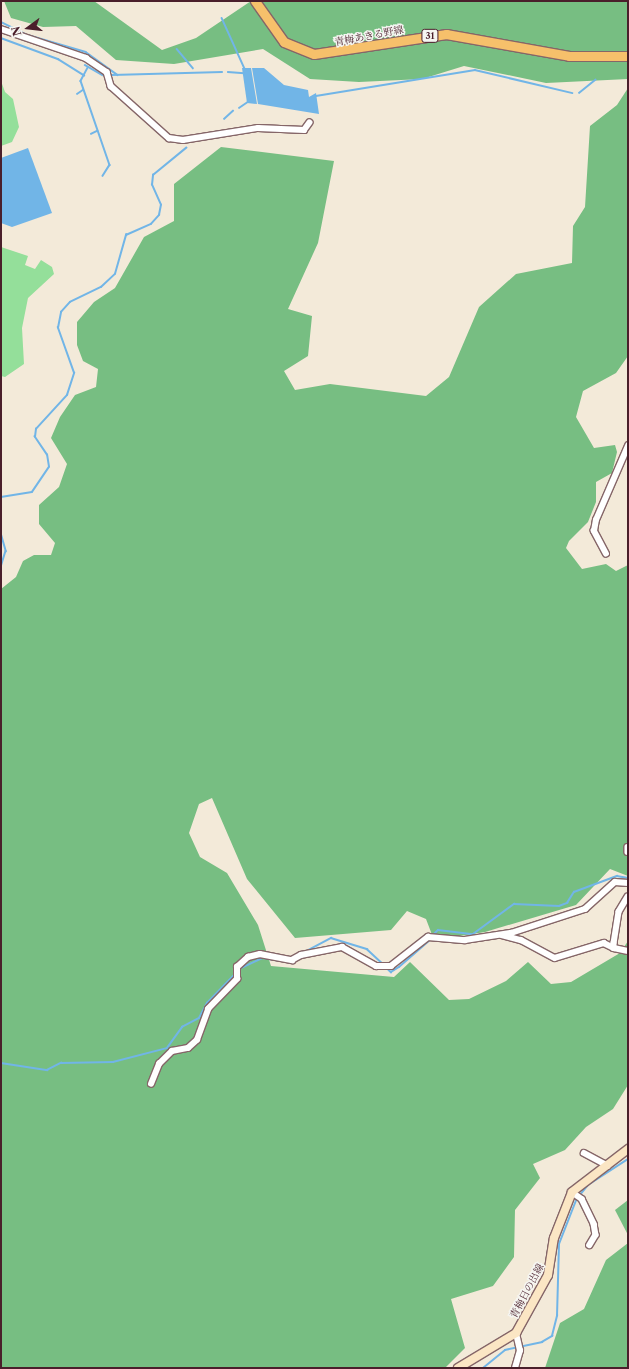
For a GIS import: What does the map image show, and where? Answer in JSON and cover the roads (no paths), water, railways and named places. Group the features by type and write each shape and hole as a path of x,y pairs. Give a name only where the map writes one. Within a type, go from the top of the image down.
{"main road":[{"name":"青梅あきる野線","path":"255,1 284,42 314,54 446,34 569,56 628,56"},
{"path":"574,1194 628,1150"},
{"name":"青梅日の出線","path":"458,1368 516,1333 548,1275 554,1238 574,1194"}],"street":[{"path":"1,29 86,58 106,72 111,86 169,138 183,140 258,128 304,130 309,123"},
{"path":"606,554 594,531 596,520 628,446"},
{"path":"628,847 628,852"},
{"path":"151,1084 160,1064 172,1051 188,1048 197,1040 208,1009 237,978 237,967 248,957 260,954 292,960 301,955 342,947 376,966 387,967 428,937 465,940 499,934 585,909 615,882 628,883"},
{"path":"614,948 619,912 628,897"},
{"path":"499,934 521,940 555,958 604,943 614,948 628,951"},
{"path":"584,1153 608,1166"},
{"path":"574,1194 582,1200 596,1229 590,1245"},
{"path":"515,1368 520,1351 516,1333"}],"water":[{"path":"242,68 251,68 257,104 247,103"},
{"path":"252,68 264,68 284,85 308,90 309,97 316,93 319,114 258,104"},
{"path":"28,148 52,213 12,227 1,223 1,158"}],"waterway":[{"path":"222,18 245,69"},
{"path":"1,22 28,35 86,52 118,75"},
{"path":"1,38 58,59 84,75"},
{"path":"177,49 193,68"},
{"path":"85,65 102,75"},
{"path":"88,68 81,81 110,165 103,176"},
{"path":"316,96 475,70 572,93"},
{"path":"112,75 222,72"},
{"path":"228,72 244,73"},
{"path":"579,93 595,80"},
{"path":"77,94 83,90"},
{"path":"239,108 248,102"},
{"path":"224,119 233,111"},
{"path":"91,134 97,131"},
{"path":"1,497 32,492 49,467 47,455 35,437 36,429 67,395 74,373 58,328 61,312 70,302 101,287 115,274 126,235 151,224 159,215 161,205 152,185 153,175 186,148"},
{"path":"1,533 6,551 1,567"},
{"path":"433,935 438,930 473,934 514,904 559,906 567,903 574,892 617,876 628,878"},
{"path":"303,953 331,938 367,949 383,964"},
{"path":"387,968 391,972 399,967 430,940"},
{"path":"239,969 263,958 281,961"},
{"path":"1,1063 47,1070 61,1063 113,1062 167,1048 182,1027 199,1018 207,1003 236,973"},
{"path":"580,1195 588,1185 628,1159"},
{"path":"483,1368 505,1350 542,1342 552,1336 557,1316 559,1244 577,1198"}]}
